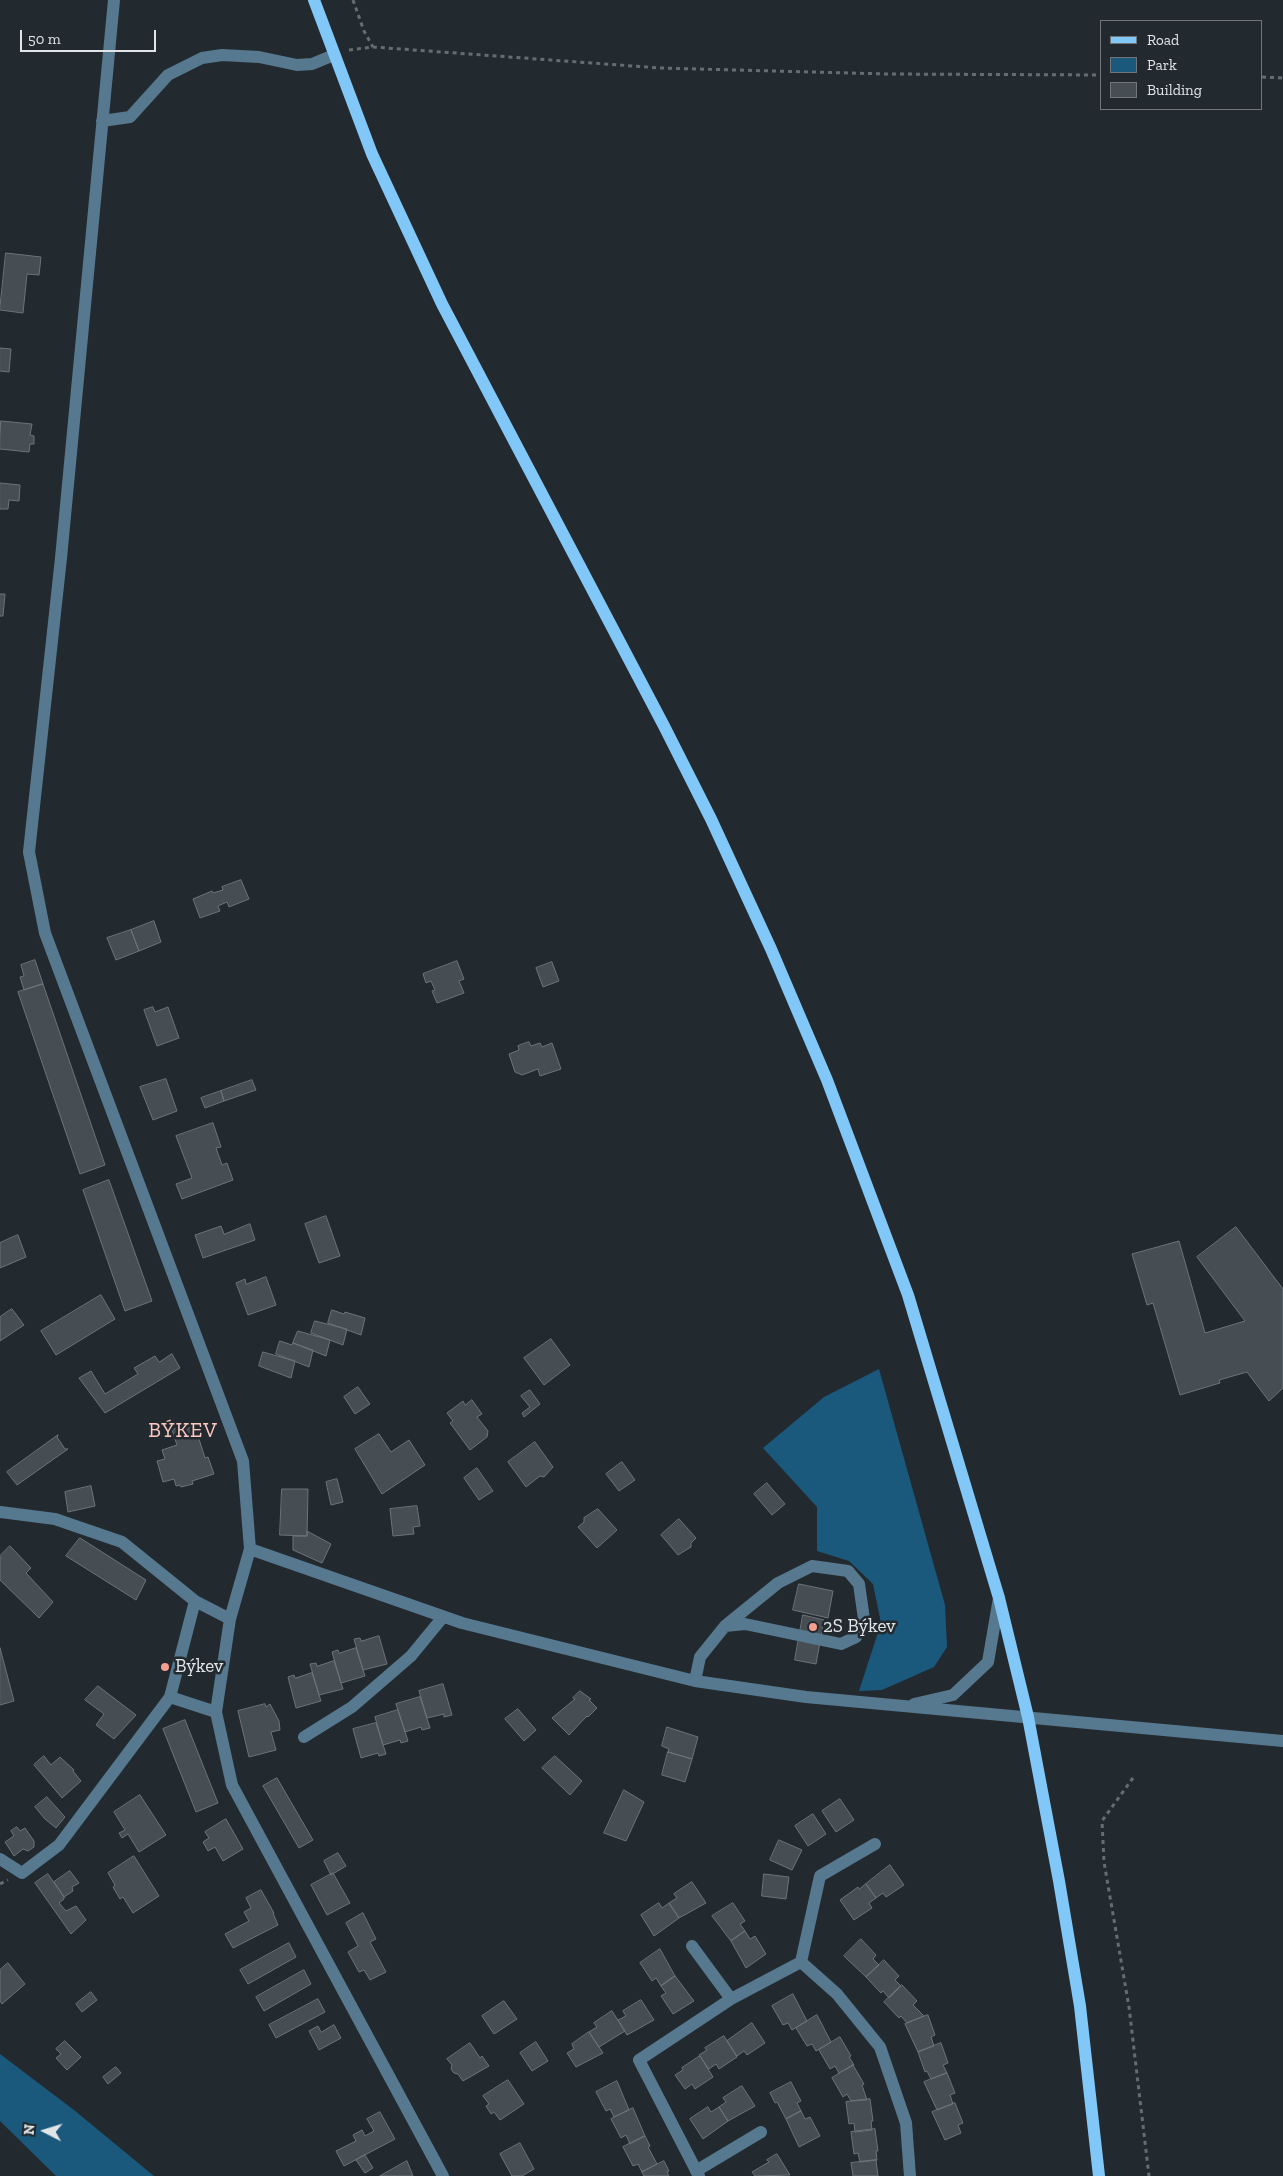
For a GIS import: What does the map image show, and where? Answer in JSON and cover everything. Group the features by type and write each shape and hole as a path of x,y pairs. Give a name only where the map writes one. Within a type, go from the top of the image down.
{"main road":[{"path":"314,0 372,154 442,304 664,726 711,819 771,949 827,1080 908,1295 999,1598 1028,1718 1059,1880 1080,2006 1099,2176"}],"street":[{"path":"114,0 61,558 30,852 44,934 243,1461 250,1549 230,1619 216,1712 232,1785 443,2176"},
{"path":"102,121 130,117 168,75 202,58 222,55 259,57 297,65 312,64 334,55"},
{"path":"0,1512 55,1519 122,1542 195,1601 230,1619"},
{"path":"250,1549 462,1623 694,1681 806,1698 1283,1741"},
{"path":"694,1681 700,1657 725,1626 778,1583 812,1566 848,1571 859,1584 864,1619 856,1637 841,1644 745,1624 725,1626"},
{"path":"902,1706 953,1695 988,1662 999,1598"},
{"path":"0,1860 22,1873 59,1845 170,1698 195,1601"},
{"path":"304,1737 352,1707 411,1656 443,1617"},
{"path":"170,1698 216,1712"},
{"path":"801,1962 820,1876 875,1844"},
{"path":"692,1946 731,1998"},
{"path":"761,2132 698,2173 639,2060 731,1998 801,1962"},
{"path":"801,1962 836,1994 880,2047 906,2123 910,2176"}],"path":[{"path":"353,0 364,31 373,47"},
{"path":"334,55 356,48 373,47 660,68 887,74 1100,75"},
{"path":"1263,78 1283,78"},
{"path":"1133,1778 1102,1821 1104,1862 1128,2007 1149,2176"}],"green space":[{"path":"879,1369 945,1605 947,1647 934,1667 882,1690 859,1691 881,1623 873,1584 849,1561 817,1551 817,1507 763,1448 824,1397"},
{"path":"0,2054 74,2110 154,2176 56,2176 0,2121"}],"building":[{"path":"6,253 41,257 39,275 27,274 23,313 0,310"},
{"path":"0,348 11,349 9,372 0,371"},
{"path":"1,421 32,424 30,435 34,436 34,444 30,444 29,452 0,449"},
{"path":"0,483 20,485 19,501 9,500 8,509 0,509"},
{"path":"0,594 5,594 3,616 0,616"},
{"path":"241,880 249,899 229,907 227,902 218,906 220,911 200,918 193,899 212,891 213,893 223,890 222,887"},
{"path":"154,921 161,942 139,951 131,930"},
{"path":"131,930 139,951 116,960 107,938"},
{"path":"35,960 43,984 24,990 20,977 24,976 21,965"},
{"path":"457,961 464,979 459,981 464,993 437,1003 432,991 435,990 431,981 426,983 423,974"},
{"path":"552,962 559,981 543,987 536,968"},
{"path":"43,984 105,1165 80,1174 18,992"},
{"path":"153,1007 155,1012 168,1007 179,1038 157,1046 144,1010"},
{"path":"529,1042 531,1046 540,1043 542,1047 552,1043 561,1069 540,1076 538,1069 522,1075 515,1072 509,1054 519,1050 518,1046"},
{"path":"166,1079 177,1111 153,1120 140,1087"},
{"path":"252,1080 256,1090 224,1101 221,1091"},
{"path":"221,1091 224,1101 205,1108 201,1098"},
{"path":"213,1123 221,1147 216,1148 222,1165 227,1163 233,1180 182,1199 176,1184 192,1178 176,1136"},
{"path":"109,1180 152,1301 125,1311 83,1190"},
{"path":"326,1216 340,1256 319,1263 305,1224"},
{"path":"250,1224 255,1240 203,1258 195,1235 221,1226 224,1234"},
{"path":"1236,1227 1283,1289 1283,1388 1269,1401 1247,1372 1219,1380 1220,1383 1180,1395 1153,1303 1147,1305 1132,1254 1179,1241 1205,1333 1245,1321 1197,1257"},
{"path":"18,1235 26,1257 0,1268 0,1243"},
{"path":"266,1277 276,1305 248,1315 236,1283 245,1279 246,1284"},
{"path":"101,1295 115,1319 56,1355 41,1331"},
{"path":"12,1309 24,1325 0,1341 0,1317"},
{"path":"332,1310 365,1318 361,1335 328,1323"},
{"path":"315,1321 347,1329 343,1345 311,1333"},
{"path":"298,1331 330,1340 326,1356 293,1343"},
{"path":"551,1339 570,1365 544,1385 524,1358"},
{"path":"280,1341 313,1350 309,1367 276,1354"},
{"path":"263,1352 295,1361 291,1378 259,1366"},
{"path":"172,1354 180,1368 105,1413 79,1378 91,1371 105,1394 138,1374 134,1368 155,1356 159,1362"},
{"path":"358,1387 370,1404 355,1414 344,1397"},
{"path":"530,1390 540,1404 524,1417 522,1413 530,1407 521,1396"},
{"path":"472,1400 482,1414 477,1417 488,1431 487,1437 470,1450 450,1423 453,1421 447,1413 463,1401 465,1405"},
{"path":"194,1423 205,1458 208,1457 214,1474 192,1481 193,1484 181,1487 180,1485 176,1486 174,1479 163,1482 157,1461 165,1459 162,1450 177,1445 172,1430"},
{"path":"379,1434 391,1452 409,1440 425,1465 382,1494 355,1449"},
{"path":"58,1435 57,1437 65,1449 68,1449 17,1485 7,1472"},
{"path":"535,1442 553,1467 544,1477 540,1476 526,1487 508,1462"},
{"path":"622,1462 635,1480 619,1491 606,1474"},
{"path":"477,1468 493,1491 479,1500 464,1478"},
{"path":"337,1479 343,1502 331,1505 326,1482"},
{"path":"767,1483 785,1504 772,1515 754,1494"},
{"path":"91,1486 95,1506 68,1512 65,1492"},
{"path":"282,1489 308,1489 307,1536 280,1535"},
{"path":"417,1506 420,1526 413,1527 414,1534 393,1536 390,1509"},
{"path":"598,1509 617,1530 597,1548 578,1527 584,1522 584,1518"},
{"path":"679,1519 696,1538 691,1543 691,1547 678,1555 661,1535"},
{"path":"307,1531 331,1544 322,1563 293,1550 293,1536 307,1536"},
{"path":"80,1538 146,1580 136,1600 66,1556"},
{"path":"10,1546 31,1568 26,1573 53,1602 39,1618 0,1580 0,1556"},
{"path":"799,1584 833,1591 828,1618 793,1610"},
{"path":"803,1615 824,1620 816,1664 795,1660"},
{"path":"379,1636 387,1664 363,1670 354,1639 360,1638 361,1641"},
{"path":"0,1648 14,1701 0,1705"},
{"path":"356,1648 365,1676 341,1683 332,1652 338,1650 339,1653"},
{"path":"334,1661 343,1689 319,1695 310,1664 316,1663 317,1666"},
{"path":"312,1673 321,1701 296,1708 288,1677 294,1675 295,1678"},
{"path":"443,1684 452,1715 444,1717 444,1714 427,1718 419,1691"},
{"path":"98,1686 136,1715 114,1739 96,1725 104,1714 85,1700"},
{"path":"580,1691 591,1699 589,1700 597,1708 569,1735 552,1718 575,1699 573,1698"},
{"path":"420,1697 430,1728 422,1730 421,1727 405,1732 396,1704"},
{"path":"265,1704 266,1707 270,1704 279,1721 280,1730 271,1732 276,1750 249,1757 238,1711"},
{"path":"518,1709 536,1730 524,1741 505,1719"},
{"path":"398,1710 408,1741 401,1743 400,1740 383,1745 375,1717"},
{"path":"185,1720 218,1803 196,1812 163,1729"},
{"path":"376,1723 386,1754 379,1756 378,1753 361,1758 353,1729"},
{"path":"667,1727 698,1737 692,1759 668,1752 669,1749 662,1746"},
{"path":"668,1752 692,1759 685,1782 662,1775"},
{"path":"44,1756 51,1765 60,1757 74,1770 81,1781 62,1798 34,1765"},
{"path":"555,1756 582,1781 570,1795 542,1768"},
{"path":"277,1778 313,1840 299,1848 263,1786"},
{"path":"624,1790 644,1802 626,1841 604,1833"},
{"path":"140,1795 166,1835 139,1852 128,1834 122,1838 119,1833 125,1830 114,1812"},
{"path":"47,1797 65,1817 56,1828 35,1807"},
{"path":"840,1799 854,1820 836,1832 822,1811"},
{"path":"813,1814 826,1834 808,1846 795,1826"},
{"path":"226,1819 243,1849 223,1861 215,1847 208,1851 203,1842 209,1838 205,1832"},
{"path":"17,1827 20,1831 25,1828 34,1841 34,1847 28,1851 23,1849 14,1856 5,1842 14,1836 11,1831"},
{"path":"779,1840 802,1850 792,1870 770,1860"},
{"path":"338,1853 346,1866 331,1875 324,1861"},
{"path":"134,1856 159,1896 133,1913 123,1897 120,1899 108,1873"},
{"path":"890,1865 904,1885 886,1897 883,1893 876,1898 866,1884"},
{"path":"70,1871 79,1883 72,1887 73,1891 64,1897 54,1882"},
{"path":"333,1873 350,1903 327,1915 311,1885"},
{"path":"48,1874 64,1897 59,1903 66,1911 76,1906 86,1920 71,1934 35,1883"},
{"path":"764,1874 789,1877 786,1899 762,1896"},
{"path":"692,1882 706,1903 679,1918 669,1903 677,1898 674,1894"},
{"path":"866,1884 876,1898 869,1903 872,1908 854,1920 840,1900 858,1887 859,1889"},
{"path":"261,1890 274,1913 278,1925 233,1948 225,1934 249,1921 244,1912 251,1908 246,1898"},
{"path":"659,1903 662,1908 669,1903 679,1918 654,1936 641,1915"},
{"path":"733,1903 745,1921 740,1924 745,1931 731,1941 712,1916"},
{"path":"363,1913 376,1939 370,1942 386,1972 370,1980 364,1970 359,1972 348,1952 358,1946 346,1923"},
{"path":"745,1931 750,1939 755,1936 766,1954 746,1968 731,1941"},
{"path":"861,1939 876,1955 873,1959 879,1965 866,1977 844,1956"},
{"path":"289,1943 296,1957 248,1984 240,1970"},
{"path":"660,1949 675,1976 661,1986 656,1978 652,1981 640,1963"},
{"path":"884,1960 899,1976 895,1980 901,1986 889,1998 883,1991 881,1993 866,1977"},
{"path":"8,1963 25,1984 2,2004 0,2001 0,1970"},
{"path":"304,1970 311,1984 264,2011 256,1997"},
{"path":"675,1976 694,2001 673,2014 661,1996 666,1993 661,1986"},
{"path":"902,1985 917,2001 913,2005 924,2016 907,2023 901,2016 899,2018 884,2002"},
{"path":"91,1992 97,2000 82,2012 76,2004"},
{"path":"793,1994 807,2021 792,2030 788,2023 783,2025 772,2006"},
{"path":"318,1999 325,2012 276,2038 269,2025"},
{"path":"641,2000 654,2020 627,2035 618,2020 626,2016 623,2011"},
{"path":"504,2001 517,2019 494,2034 482,2016"},
{"path":"612,2011 625,2031 599,2047 589,2032 597,2027 594,2023"},
{"path":"817,2015 831,2042 816,2051 812,2044 807,2046 796,2028"},
{"path":"928,2015 935,2035 931,2037 934,2046 918,2052 905,2024"},
{"path":"752,2023 765,2043 747,2055 744,2051 737,2056 727,2041"},
{"path":"334,2025 341,2038 319,2050 309,2031 318,2026 321,2032"},
{"path":"589,2032 603,2053 576,2067 567,2053 574,2049 572,2044"},
{"path":"724,2036 737,2057 719,2069 716,2064 709,2069 699,2055 707,2050 705,2048"},
{"path":"840,2037 854,2065 839,2073 835,2066 830,2069 819,2050"},
{"path":"65,2041 81,2057 67,2070 56,2058 61,2054 56,2049"},
{"path":"536,2042 548,2061 532,2071 520,2053"},
{"path":"470,2043 480,2058 482,2056 489,2066 463,2081 451,2069 452,2065 447,2059"},
{"path":"941,2043 948,2063 943,2065 947,2073 931,2079 927,2071 925,2072 918,2052"},
{"path":"700,2056 713,2077 695,2089 692,2084 685,2089 675,2075"},
{"path":"853,2065 864,2084 862,2085 867,2100 851,2101 847,2094 843,2097 832,2078"},
{"path":"116,2067 121,2073 108,2084 103,2077"},
{"path":"947,2073 955,2093 950,2095 953,2104 937,2110 924,2082"},
{"path":"508,2080 524,2104 500,2120 494,2112 491,2114 486,2106 489,2104 483,2096"},
{"path":"617,2081 629,2110 614,2117 610,2109 606,2111 596,2092"},
{"path":"791,2082 801,2101 797,2103 801,2111 786,2119 770,2093"},
{"path":"742,2086 755,2106 728,2121 719,2107 726,2102 723,2098"},
{"path":"870,2099 873,2121 871,2121 872,2130 855,2132 854,2123 849,2124 846,2102"},
{"path":"955,2103 963,2123 958,2125 961,2133 945,2140 932,2112"},
{"path":"708,2107 711,2112 719,2107 728,2121 703,2139 690,2119"},
{"path":"633,2108 645,2136 630,2144 626,2135 621,2138 611,2119"},
{"path":"801,2111 805,2119 810,2117 820,2136 799,2147 786,2119"},
{"path":"380,2112 395,2139 344,2166 336,2151 356,2141 353,2135 362,2130 365,2136 374,2131 367,2119"},
{"path":"875,2129 878,2151 876,2151 877,2160 860,2162 858,2153 854,2154 851,2132"},
{"path":"645,2136 650,2146 648,2147 657,2164 642,2172 638,2164 633,2166 623,2147"},
{"path":"520,2143 534,2169 522,2176 512,2176 500,2154"},
{"path":"777,2154 790,2175 755,2176 752,2172 769,2162 767,2160"},
{"path":"365,2155 373,2168 365,2173 356,2160"},
{"path":"876,2160 878,2176 853,2176 851,2163"},
{"path":"407,2161 413,2176 380,2176"},
{"path":"664,2161 669,2171 667,2172 669,2176 644,2176 642,2172"}],"place":[{"name":"2S Býkev","path":"813,1627"},
{"name":"Býkev","path":"165,1667"}],"district":[{"name":"BÝKEV","path":"183,1431"}]}
